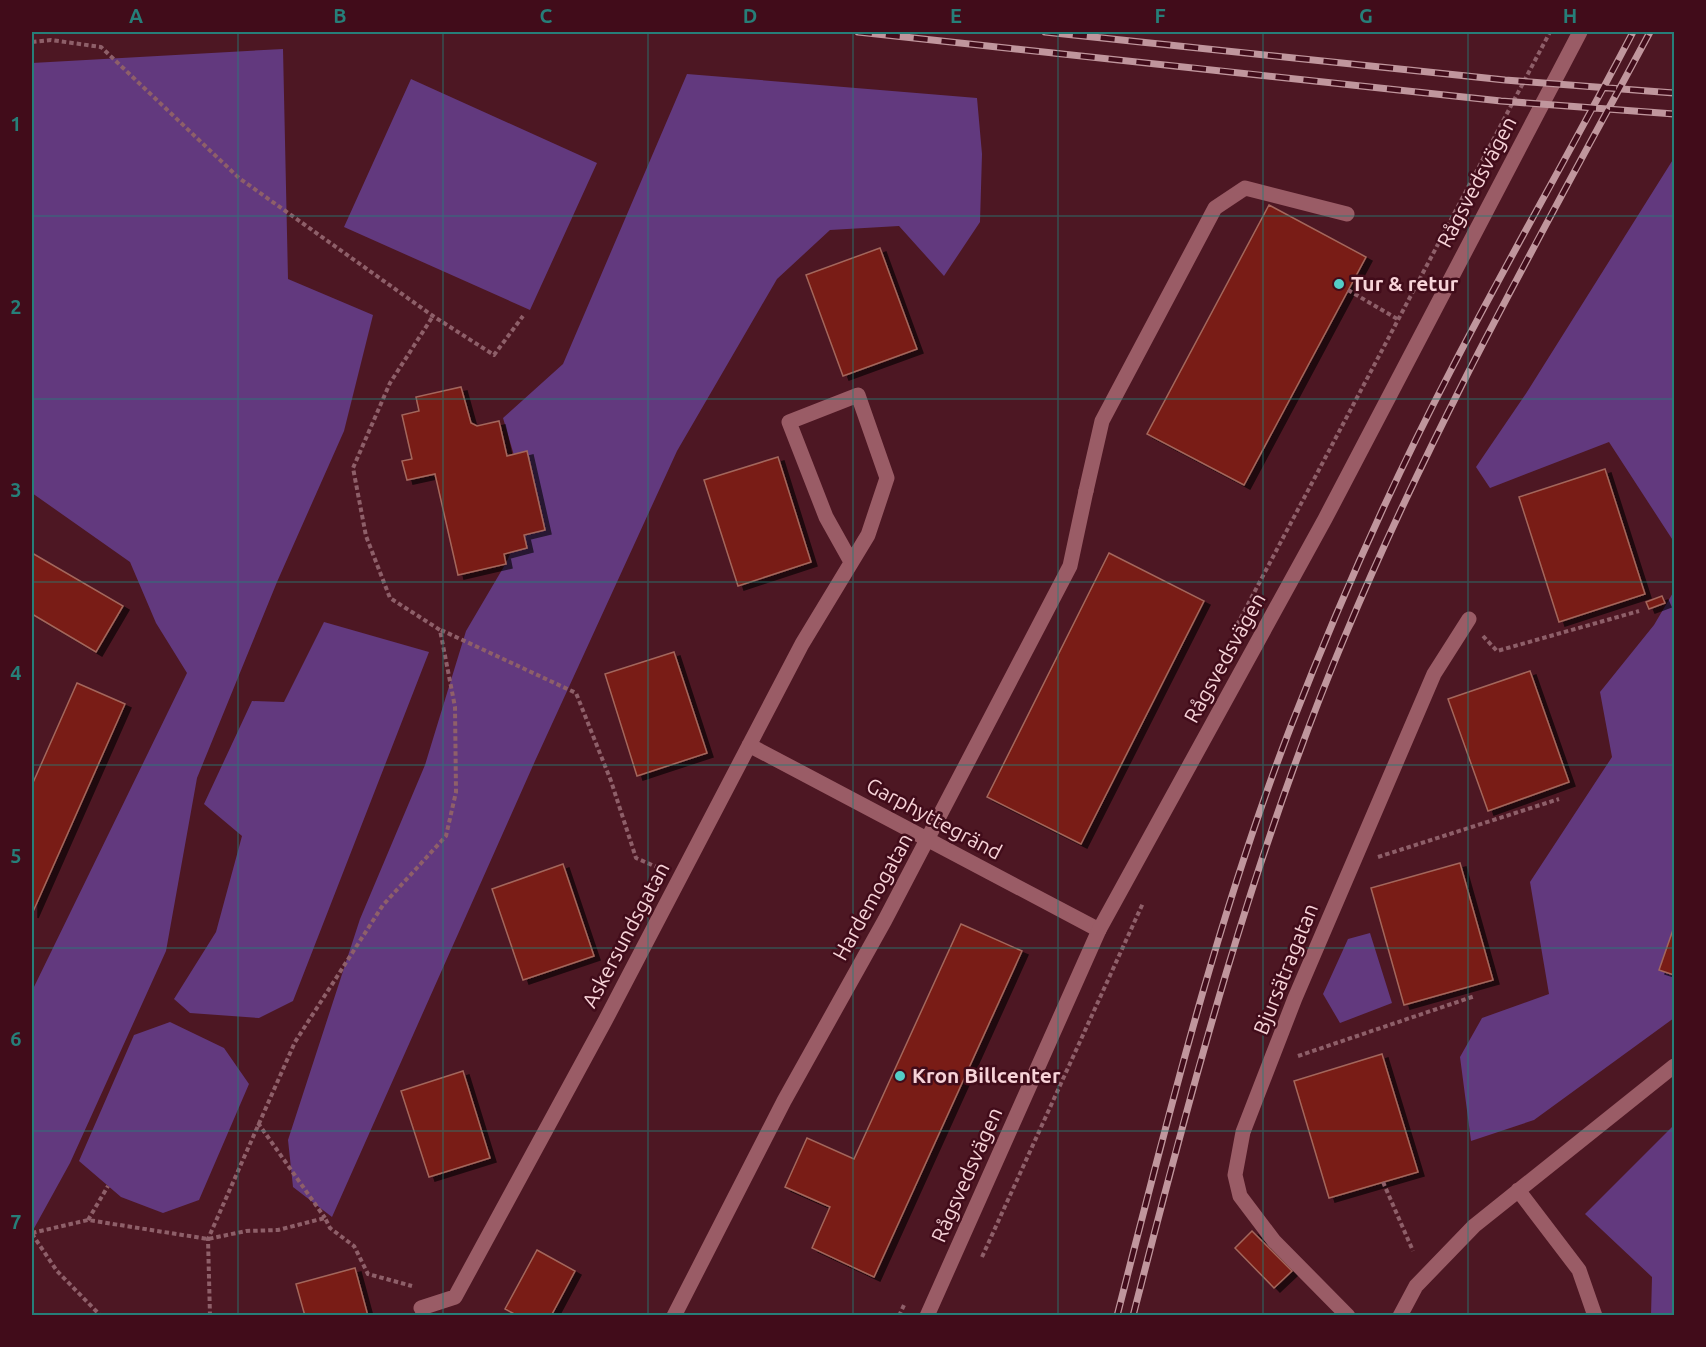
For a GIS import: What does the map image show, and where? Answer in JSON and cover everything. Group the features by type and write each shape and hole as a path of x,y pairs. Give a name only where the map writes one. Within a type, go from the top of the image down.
{"street":[{"name":"Rågsvedsvägen","path":"927,1316 1099,930 1325,519 1522,140 1581,32"},
{"name":"Hardemogatan","path":"674,1316 784,1101 928,840 1070,566 1102,421 1215,208 1245,188 1347,214"},
{"name":"Askersundsgatan","path":"455,1298 680,878 802,644 850,560 868,535 887,478 858,395 789,422 826,517 850,560"},
{"name":"Bjursätragatan","path":"1348,1316 1274,1241 1240,1196 1235,1175 1243,1132 1358,851 1434,674 1469,619"},
{"name":"Garphyttegränd","path":"750,745 1099,930"},
{"path":"1400,1316 1416,1286 1474,1226 1674,1066"},
{"path":"1518,1190 1579,1270 1595,1316"},
{"path":"421,1308 455,1298"}],"path":[{"path":"1233,633 1550,32"},
{"path":"32,42 51,40 101,47 239,178 433,316 495,355 523,316"},
{"path":"1348,290 1399,320"},
{"path":"433,316 390,383 353,468 366,536 390,598 440,630 576,693 611,781 636,858 680,878"},
{"path":"1469,619 1497,651 1639,611"},
{"path":"210,1316 208,1239 295,1042 383,905 446,836 456,792 455,707 440,630"},
{"path":"1358,851 1381,858 1559,799"},
{"path":"980,1261 1148,893"},
{"path":"1274,1053 1293,1058 1475,996"},
{"path":"258,1122 330,1228 354,1246 369,1274 455,1298"},
{"path":"1383,1182 1413,1251"},
{"path":"88,1220 108,1186"},
{"path":"101,1316 57,1271 32,1234 88,1220 208,1239 246,1231 278,1230 325,1218"}],"shaded area":[{"path":"283,49 288,279 373,315 344,431 277,582 197,778 166,951 70,1163 32,1232 32,991 187,673 156,623 130,562 32,493 32,63"},
{"path":"687,74 977,98 982,154 980,222 944,276 899,226 830,230 777,279 677,451 535,761 332,1217 293,1187 288,1140 360,919 425,765 466,631 506,563 530,510 503,418 563,364"},
{"path":"411,79 597,163 530,310 344,227"},
{"path":"1674,158 1674,542 1609,442 1490,488 1476,467 1527,392"},
{"path":"1674,591 1674,1018 1534,1120 1471,1141 1460,1057 1482,1018 1549,994 1530,882 1612,757 1600,692 1654,625"},
{"path":"324,622 429,652 293,1001 259,1018 190,1013 174,999 216,932 242,836 204,804 252,701 284,702"},
{"path":"1370,933 1392,1003 1340,1023 1323,994 1348,939"},
{"path":"170,1022 224,1048 249,1084 199,1200 163,1213 121,1197 79,1161 134,1035"},
{"path":"1674,1125 1674,1315 1651,1315 1652,1277 1585,1214"}],"building":[{"path":"1269,205 1366,257 1244,485 1147,434"},
{"path":"880,248 917,349 843,376 806,275"},
{"path":"461,387 471,423 477,426 499,421 507,456 527,451 545,530 524,535 527,548 504,554 506,564 458,575 435,474 407,480 402,461 412,459 402,415 419,411 416,397"},
{"path":"778,457 811,562 738,586 704,480"},
{"path":"1605,469 1645,594 1559,622 1519,497"},
{"path":"32,553 123,606 96,652 32,614"},
{"path":"1109,553 1204,601 1081,844 987,797"},
{"path":"1662,596 1665,603 1649,609 1646,602"},
{"path":"674,652 707,753 637,776 605,674"},
{"path":"1530,671 1569,782 1488,811 1448,699"},
{"path":"77,683 125,704 32,914 32,785"},
{"path":"1460,863 1493,980 1404,1005 1371,888"},
{"path":"563,864 594,956 523,980 492,889"},
{"path":"961,924 1022,951 874,1277 812,1248 830,1207 785,1187 807,1138 854,1159"},
{"path":"1674,927 1674,975 1659,970"},
{"path":"1382,1054 1418,1172 1329,1198 1294,1081"},
{"path":"463,1071 490,1158 429,1177 401,1091"},
{"path":"1252,1231 1292,1271 1274,1288 1235,1248"},
{"path":"537,1250 575,1271 551,1316 518,1316 505,1309"},
{"path":"355,1268 368,1316 305,1316 296,1284"}],"railway":[{"path":"858,32 1501,101 1674,114"},
{"path":"1045,32 1505,80 1674,93"},
{"path":"1117,1316 1175,1092 1217,945 1264,798 1309,681 1346,591 1407,457 1496,285 1633,32"},
{"path":"1133,1316 1178,1143 1253,886 1281,802 1345,636 1414,481 1490,330 1650,32"}],"place":[{"name":"Tur & retur","path":"1339,284"},
{"name":"Kron Billcenter","path":"900,1076"}]}
